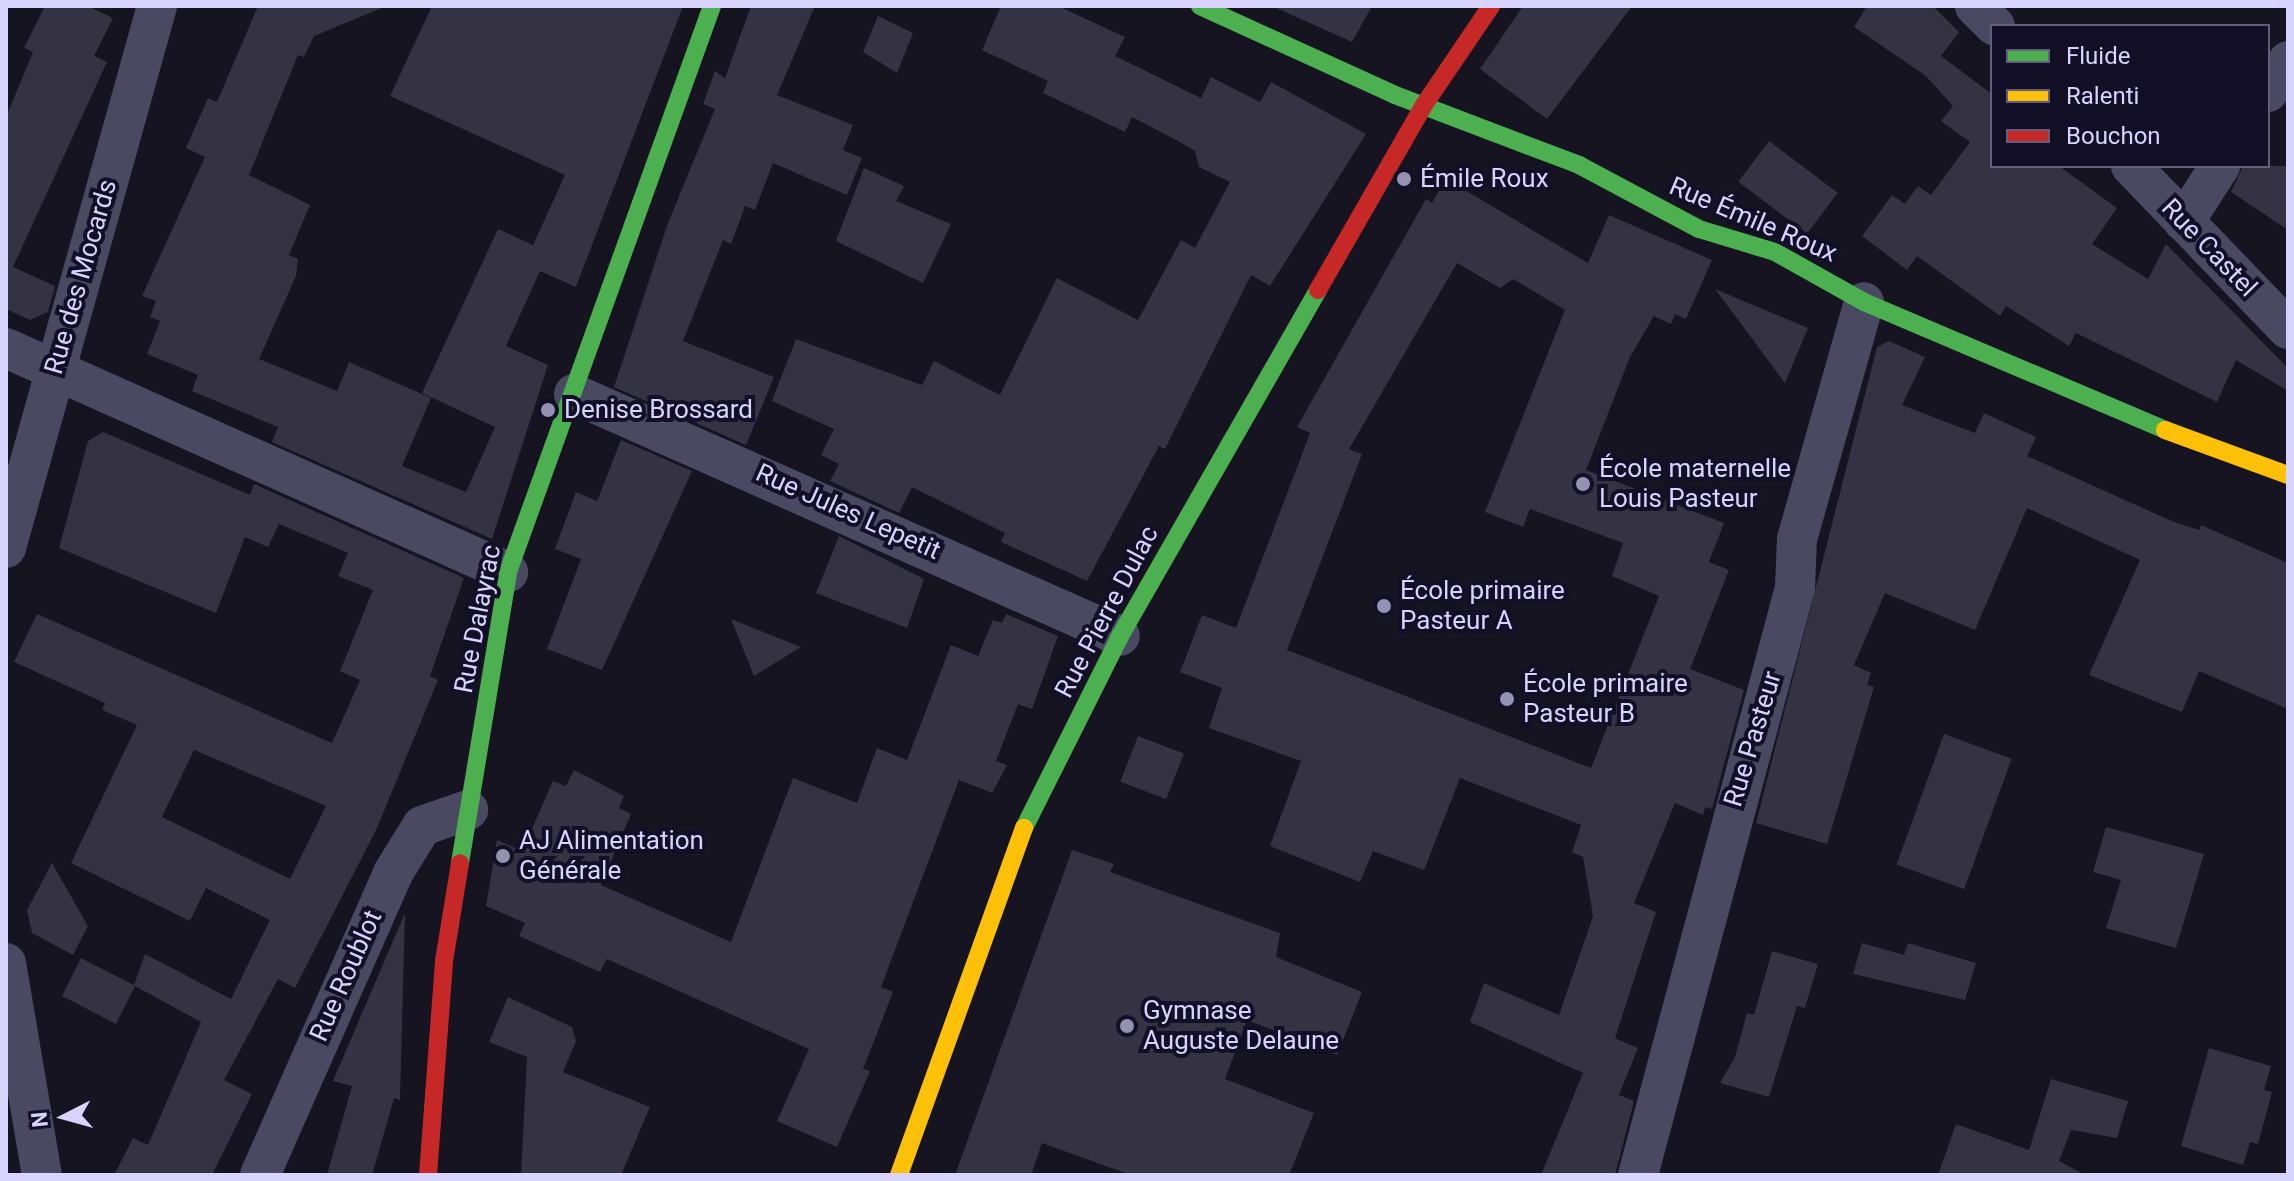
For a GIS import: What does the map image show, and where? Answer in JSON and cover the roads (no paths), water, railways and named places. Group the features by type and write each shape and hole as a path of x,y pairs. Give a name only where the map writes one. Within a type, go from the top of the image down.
{"main road":[{"name":"Rue Dalayrac","path":"428,1175 444,961 508,572 712,6"},
{"name":"Rue Émile Roux","path":"1200,6 1424,105 1579,165 1699,229 1775,252 1864,302 2069,394 2288,475"},
{"name":"Rue Pierre Dulac","path":"899,1175 1015,845 1120,636 1424,105 1491,6"}],"street":[{"name":"Rue des Mocards","path":"6,548 157,6"},
{"path":"1975,6 1993,24"},
{"path":"2270,89 2288,61"},
{"name":"Rue Castel","path":"2133,168 2288,329"},
{"path":"2184,222 2219,168"},
{"name":"Rue Pasteur","path":"1638,1175 1791,603 1797,539 1864,302"},
{"path":"6,348 508,572"},
{"name":"Rue Jules Lepetit","path":"574,394 1120,636"},
{"name":"Rue Roublot","path":"260,1175 393,873 422,826 468,810"},
{"path":"6,963 42,1175"}],"place":[{"name":"Émile Roux","path":"1404,179"},
{"name":"Denise Brossard","path":"548,410"},
{"name":"École maternelle Louis Pasteur","path":"1583,484"},
{"name":"École primaire Pasteur A","path":"1384,606"},
{"name":"École primaire Pasteur B","path":"1507,699"},
{"name":"AJ Alimentation Générale","path":"503,856"},
{"name":"Gymnase Auguste Delaune","path":"1127,1026"}]}
